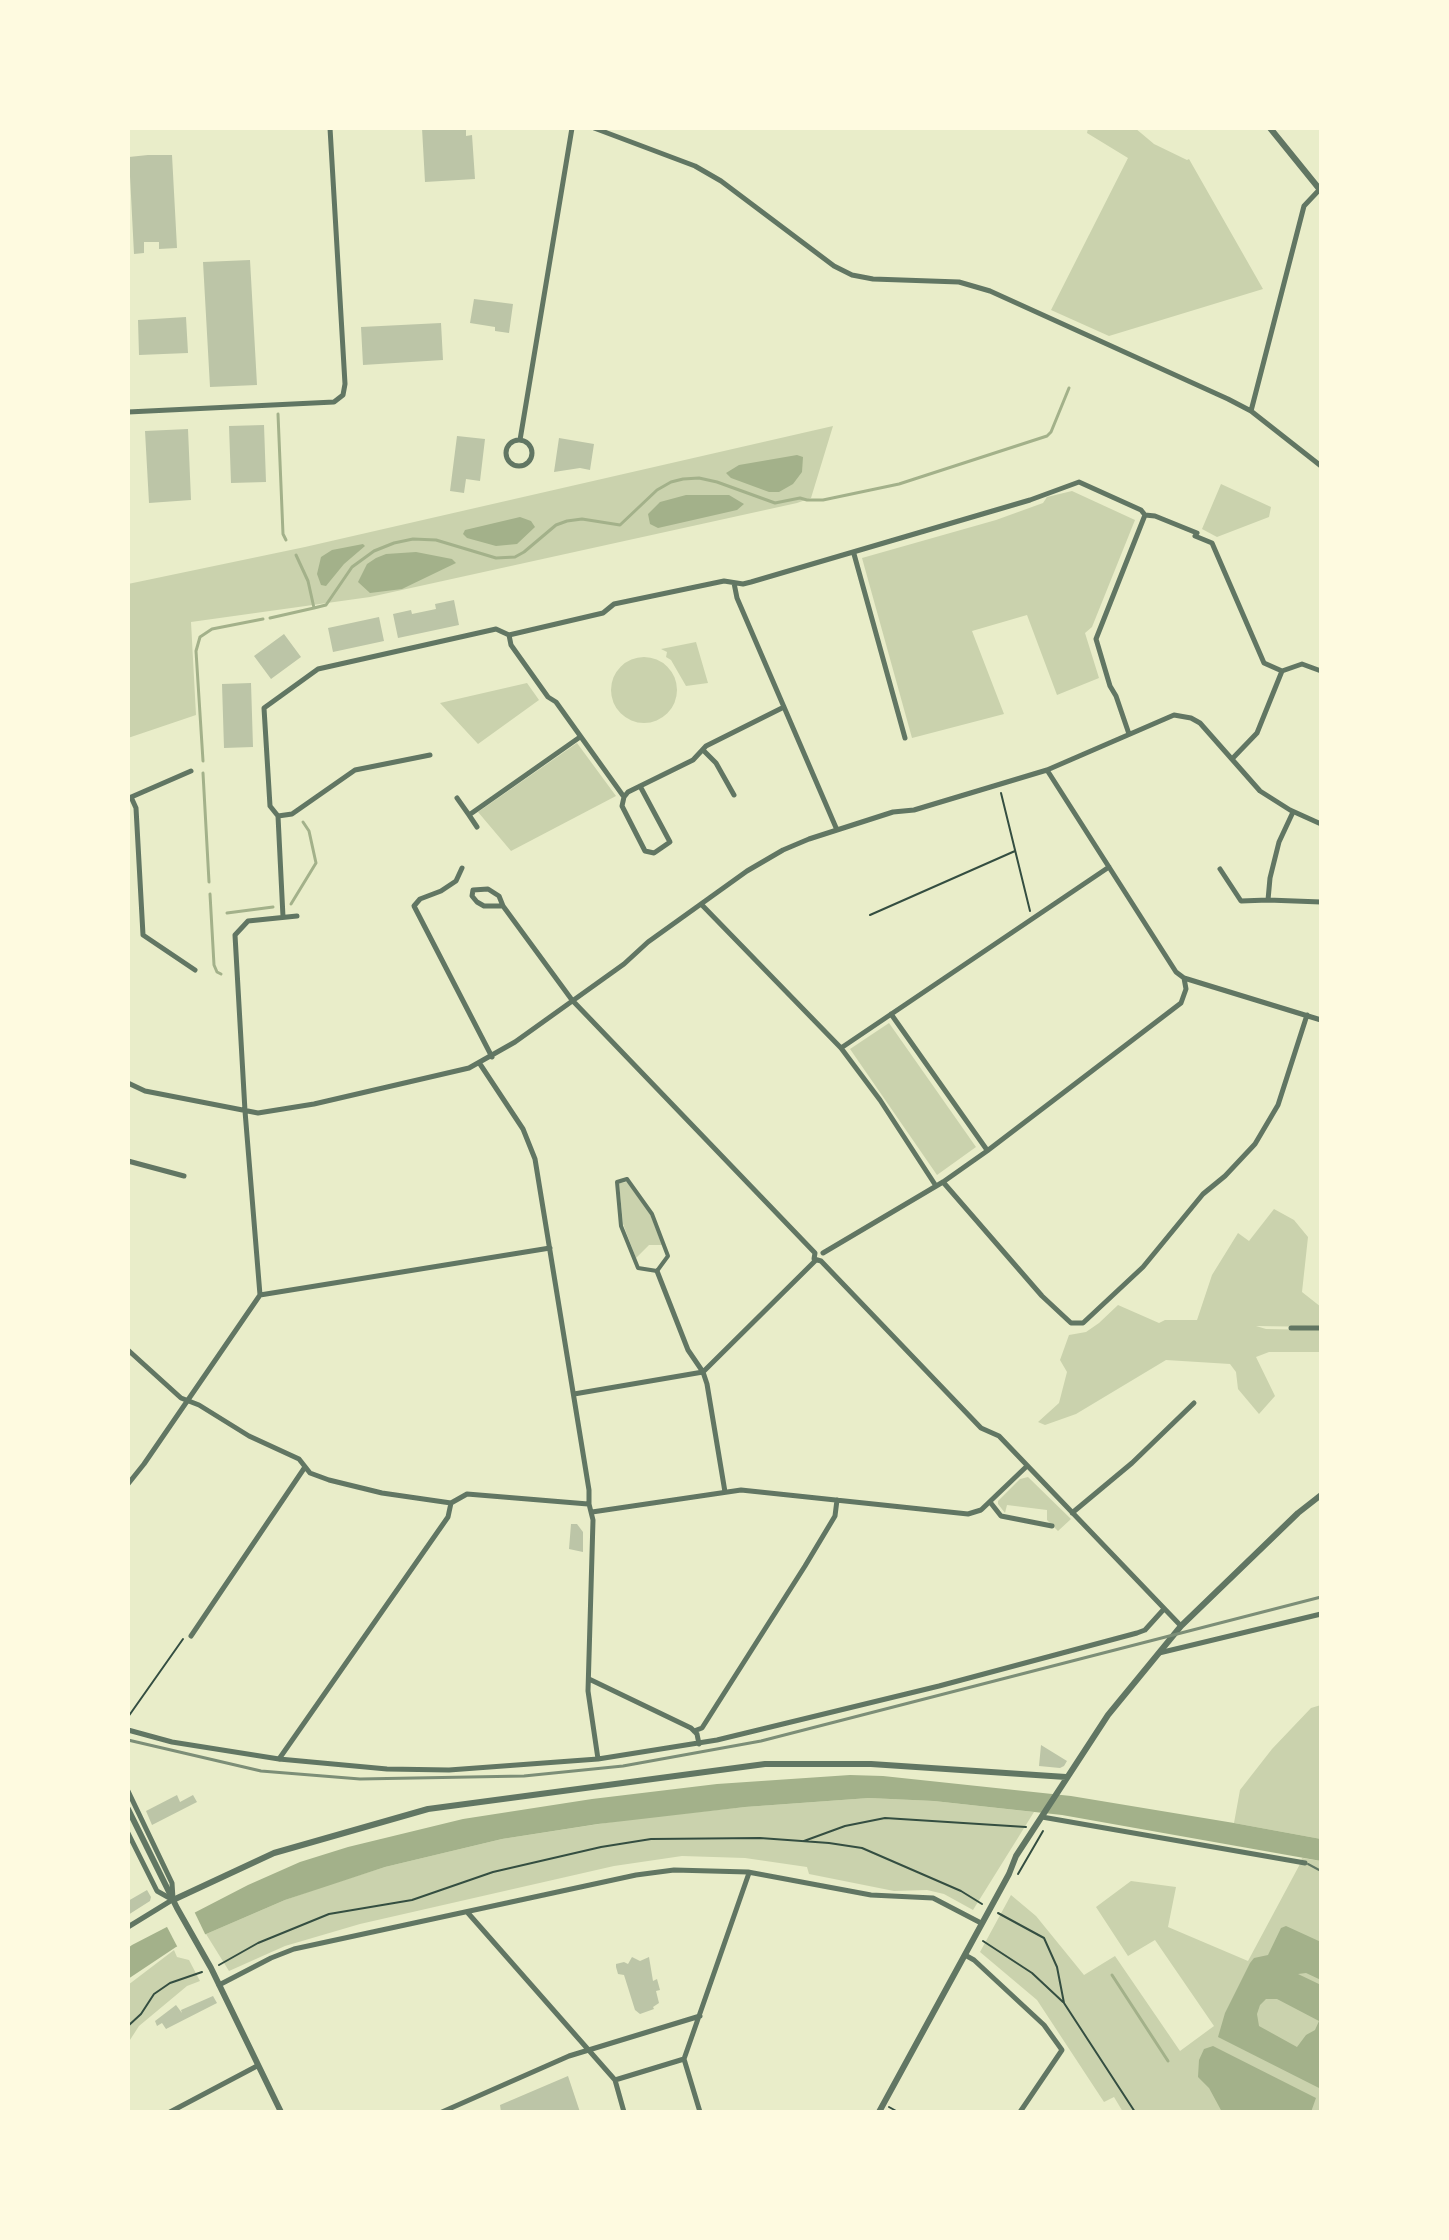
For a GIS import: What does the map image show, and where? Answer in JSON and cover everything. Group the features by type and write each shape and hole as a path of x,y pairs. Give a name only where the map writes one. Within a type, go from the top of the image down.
{"street":[{"path":"128,412 334,402 343,395 345,384 330,128"},
{"path":"520,440 572,128"},
{"path":"594,128 695,166 721,181 834,266 852,275 873,279 944,280 978,286 1251,411 1321,466"},
{"path":"1251,411 1304,206 1320,190 1270,128"},
{"path":"520,440 530,445 532,454 528,462 517,465 509,461 507,453 510,445 520,440"},
{"path":"509,635 603,613 614,604 724,581 751,582 842,554 854,554 1079,482 1141,510 1145,515 1155,516 1212,543 1264,663 1282,671 1302,664 1321,671"},
{"path":"1129,734 1096,639 1145,515"},
{"path":"854,554 905,738"},
{"path":"734,583 737,598 837,830"},
{"path":"283,917 278,816 270,806 264,708 318,669 496,629 509,635"},
{"path":"509,635 511,645 624,797"},
{"path":"1232,759 1257,733 1282,671"},
{"path":"640,786 670,842 654,853 645,851 622,806 624,797 640,786 693,760 702,750 784,707"},
{"path":"128,1083 145,1091 258,1113 459,1072 492,1057 765,860 809,839 893,812 914,810 1047,770 1174,715 1200,723 1260,791 1293,812 1321,824"},
{"path":"469,815 580,737"},
{"path":"702,750 716,763 734,795"},
{"path":"278,816 292,814 355,770 430,755"},
{"path":"1047,770 1176,972 1184,978 1321,1020"},
{"path":"191,771 130,798 136,808 143,935 195,970"},
{"path":"457,798 477,827"},
{"path":"1268,900 1279,842 1293,812"},
{"path":"841,1048 1109,867"},
{"path":"462,868 456,881 420,899 414,906 492,1057"},
{"path":"1220,869 1241,901 1321,902"},
{"path":"503,906 484,906 472,896 473,890 479,888 499,896 503,906 572,1000 981,1428 999,1436 1181,1626"},
{"path":"701,904 841,1048 940,1184 1042,1296 1071,1323 1083,1323 1143,1267 1203,1194 1255,1144 1278,1105 1307,1015"},
{"path":"128,1484 260,1295 235,935 248,921 297,916"},
{"path":"574,1394 703,1372 819,1257 940,1184 1181,1003 1186,989 1184,978"},
{"path":"891,1014 987,1151"},
{"path":"480,1064 523,1129 535,1159 592,1512 588,1691 598,1759"},
{"path":"128,1161 184,1176"},
{"path":"627,1179 652,1214 668,1256 657,1271 638,1268 621,1226 617,1182 627,1179"},
{"path":"260,1295 550,1248"},
{"path":"657,1271 688,1350 707,1384 725,1492"},
{"path":"1291,1328 1321,1328"},
{"path":"128,1350 187,1401 199,1405 249,1436 299,1459 310,1473 361,1488 451,1503 467,1494 589,1504"},
{"path":"1072,1513 1132,1463 1194,1403"},
{"path":"592,1512 741,1490 968,1514 981,1510 1027,1466"},
{"path":"191,1636 305,1467"},
{"path":"879,2112 1016,1856 1108,1715 1181,1626 1279,1530 1321,1495"},
{"path":"694,1731 702,1728 798,1578 835,1516 837,1500"},
{"path":"990,1502 1001,1516 1052,1526"},
{"path":"279,1759 448,1517 451,1503"},
{"path":"128,1730 172,1742 279,1759 387,1769 449,1770 598,1759 699,1744 939,1686 1137,1633 1145,1630 1164,1609"},
{"path":"1157,1654 1321,1614"},
{"path":"589,1679 609,1686 694,1731 699,1744"},
{"path":"128,1927 173,1900 274,1853 428,1809 765,1764 871,1764 1066,1777"},
{"path":"128,1791 172,1883 173,1900"},
{"path":"128,1809 211,1968 281,2112"},
{"path":"1042,1815 1305,1863"},
{"path":"128,1833 157,1891 173,1900"},
{"path":"219,1985 294,1949 652,1872 703,1869 749,1873 871,1895 933,1898 981,1923"},
{"path":"700,2112 684,2059 749,1873"},
{"path":"468,1912 615,2080 624,2112"},
{"path":"965,1955 1040,2021 1062,2050 1020,2112"},
{"path":"442,2112 590,2048 700,2016"},
{"path":"615,2080 684,2059"},
{"path":"170,2112 257,2066"}],"lane":[{"path":"1305,1863 1321,1871"}],"path":[{"path":"998,784 1032,920"},
{"path":"870,915 1015,851"},
{"path":"128,1717 180,1640 191,1636"},
{"path":"803,1841 845,1826 885,1818 1034,1828"},
{"path":"128,2026 141,2014 154,1994 162,1989 230,1961 258,1943 329,1914 412,1900 493,1872 560,1856 651,1839 710,1837 803,1841 862,1848 961,1891 1044,1938 1057,1967 1064,2003"},
{"path":"979,1940 1015,1960 1064,2003 1135,2112"},
{"path":"884,2104 898,2112"}],"shaded area":[{"path":"1088,128 1135,128 1154,144 1189,159 1263,289 1109,336 1051,310 1128,158 1087,133"},
{"path":"833,426 811,498 797,503 370,597 191,622 196,715 128,738 128,584 305,547"},
{"path":"797,455 803,457 802,472 793,484 779,492 769,492 731,478 726,473 739,465"},
{"path":"1221,484 1271,507 1269,517 1217,537 1202,529"},
{"path":"1072,491 1135,520 1092,627 1085,633 1099,678 1057,695 1027,615 972,631 1004,714 912,738 862,558 996,520 1043,503 1047,497"},
{"path":"686,495 729,495 744,504 737,510 658,528 650,524 648,514 660,502"},
{"path":"520,517 531,521 535,527 517,544 496,546 463,534 465,530"},
{"path":"365,546 344,564 326,586 321,585 317,574 321,557 332,550"},
{"path":"416,552 452,559 456,563 402,589 370,593 358,582 367,564 376,558 386,554"},
{"path":"696,642 708,683 686,686 671,660 666,657 667,652 661,649"},
{"path":"637,657 651,657 663,662 672,671 677,690 675,703 668,714 651,723 637,723 625,718 616,709 611,697 611,683 616,671 625,662"},
{"path":"527,683 539,700 478,744 440,703"},
{"path":"577,743 616,796 511,851 478,812"},
{"path":"889,1023 976,1147 937,1175 850,1049"},
{"path":"627,1182 650,1214 662,1245 649,1245 636,1258 623,1224 619,1183"},
{"path":"1274,1209 1294,1220 1308,1237 1302,1292 1321,1307 1321,1327 1256,1326 1321,1330 1321,1352 1269,1352 1256,1357 1275,1396 1259,1414 1238,1389 1236,1372 1230,1364 1166,1360 1076,1414 1045,1425 1038,1422 1059,1403 1067,1372 1060,1360 1069,1335 1086,1332 1118,1305 1159,1323 1165,1320 1197,1320 1212,1275 1238,1233 1249,1241"},
{"path":"1028,1477 1071,1519 1058,1531 1047,1520 1047,1510 1007,1505 1005,1513 998,1504 1020,1479"},
{"path":"1321,1705 1321,1839 1234,1823 1240,1790 1272,1749 1311,1708"},
{"path":"850,1775 1071,1796 1234,1823 1321,1839 1321,1861 1062,1815 934,1801 869,1798 745,1807 502,1839 385,1867 285,1900 176,1947 128,1979 128,1948 132,1945 248,1885 300,1862 348,1847 463,1819 592,1799 717,1784"},
{"path":"869,1798 934,1801 1034,1812 973,1910 944,1894 927,1890 894,1891 809,1874 807,1867 745,1858 682,1856 614,1866 360,1924 285,1946 229,1971 206,1934 325,1886 385,1867 502,1839 631,1819"},
{"path":"1302,1858 1321,1861 1321,2112 1123,2112 1114,2097 1104,2102 1037,2000 980,1952 1011,1895 1036,1916 1084,1975 1115,1956 1180,2051 1214,2026 1155,1940 1128,1956 1096,1907 1131,1881 1176,1887 1168,1927 1248,1961"},
{"path":"1286,1926 1321,1942 1321,1980 1306,1973 1298,1974 1321,1985 1321,2089 1218,2037 1225,2013 1250,1963 1254,1958 1268,1955 1281,1928","holes":["1266,1999 1277,1999 1319,2021 1315,2030 1306,2035 1297,2047 1259,2026 1257,2014 1260,2005"]},
{"path":"174,1950 177,1957 189,1960 200,1981 187,1986 139,2026 128,2043 128,1985"},
{"path":"1213,2046 1316,2098 1311,2112 1222,2112 1209,2088 1198,2077 1199,2060 1204,2049"}],"pier":[{"path":"193,1909 207,1938 179,1950 165,1923"}],"building":[{"path":"422,128 466,128 466,136 472,135 475,179 425,182"},
{"path":"172,155 177,248 159,249 159,242 144,242 144,253 134,254 129,157"},
{"path":"250,260 257,385 210,387 203,262"},
{"path":"474,299 513,304 509,333 470,323"},
{"path":"186,317 188,353 139,355 138,320"},
{"path":"441,323 443,360 363,365 361,327"},
{"path":"264,425 266,482 231,483 229,426"},
{"path":"188,429 191,500 149,503 145,431"},
{"path":"457,436 485,439 480,481 466,479 464,493 450,491"},
{"path":"559,438 594,444 590,470 580,468 554,472"},
{"path":"454,600 459,625 398,638 393,614 436,609 435,604"},
{"path":"379,617 384,641 333,652 328,628"},
{"path":"284,634 301,657 271,679 254,656"},
{"path":"251,683 253,747 224,748 222,684"},
{"path":"571,1524 577,1524 583,1532 583,1552 569,1549"},
{"path":"1041,1745 1067,1761 1064,1766 1039,1766"},
{"path":"177,1795 180,1802 193,1795 197,1802 152,1825 146,1811"},
{"path":"147,1890 150,1901 128,1915 128,1901"},
{"path":"632,1957 640,1961 649,1957 653,1981 657,1979 660,1990 656,1991 659,2003 654,2009 640,2014 635,2010 624,1975 618,1974 616,1967 616,1964 624,1962 628,1964"},
{"path":"213,1996 217,2003 166,2029 162,2023 157,2026 155,2021 176,2005 182,2013 181,2010"},
{"path":"568,2076 580,2112 501,2112 500,2105"}],"waterway":[{"path":"314,608 326,605 352,567 374,551 394,543 413,539 436,540 496,558 515,557 556,525 567,521 582,519 620,525 657,490 683,479 699,478 717,482 775,503 800,498 823,500 899,484 1047,436 1069,388"},
{"path":"278,414 283,534 286,540"},
{"path":"270,618 314,608 308,581 296,555"},
{"path":"203,761 196,651 200,637 212,629 263,619"},
{"path":"203,773 209,882"},
{"path":"291,904 316,863 309,831 303,822"},
{"path":"210,894 214,965 221,974"},
{"path":"227,913 273,907"},
{"path":"1112,1975 1168,2061"}],"railway":[{"path":"128,1740 261,1771 360,1779 524,1776 623,1766 761,1741 1321,1597"}]}
